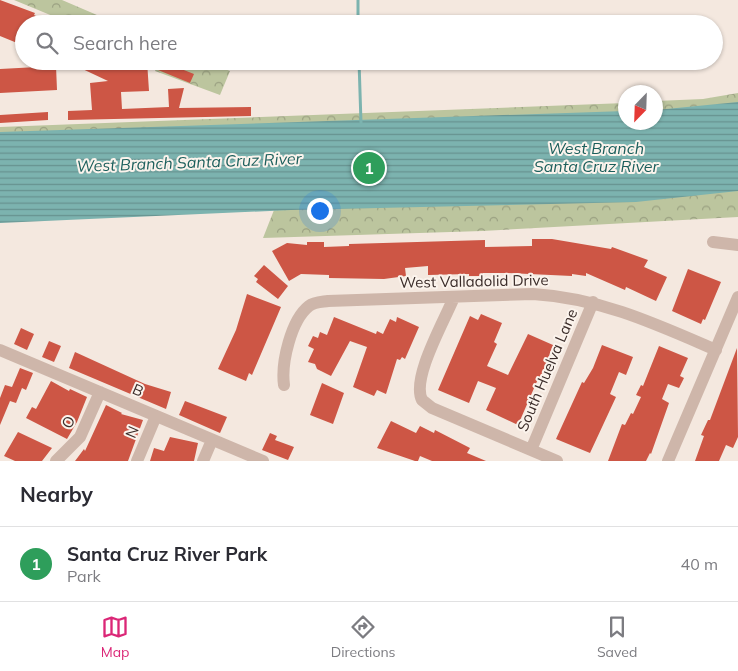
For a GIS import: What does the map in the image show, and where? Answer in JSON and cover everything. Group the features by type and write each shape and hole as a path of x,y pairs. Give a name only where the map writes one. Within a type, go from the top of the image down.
{"street":[{"path":"713,242 738,245"},
{"name":"West Valladolid Drive","path":"284,385 283,368 286,350 308,302 534,294 594,302 639,317 716,350"},
{"path":"454,297 421,373 416,398 432,408 557,461"},
{"path":"668,461 738,297"},
{"name":"South Huelva Lane","path":"531,450 594,302"},
{"name":"B","path":"0,350 263,461"},
{"name":"O","path":"56,461 80,437 100,392"},
{"name":"N","path":"137,461 156,416"},
{"path":"204,461 212,440"}],"green space":[{"path":"14,0 62,0 97,15 50,15"},
{"path":"228,70 230,71 220,95 155,71"},
{"name":"West Branch Santa Cruz River","path":"738,93 738,217 482,231 263,238 274,210 0,222 0,127 618,103 618,130 663,130 663,101 703,99"}],"water":[{"name":"West Branch Santa Cruz River","path":"738,102 738,191 636,202 291,210 0,223 0,132 618,111 618,130 663,130 663,109"}],"building":[{"path":"0,0 35,13 34,15 15,15 15,42 0,36"},
{"path":"0,69 56,70 57,90 0,93"},
{"path":"85,70 148,70 149,91 121,92 122,109 169,107 168,89 184,88 179,108 251,107 251,116 68,120 68,111 92,110 90,83 108,81"},
{"path":"158,70 184,70 194,74 190,83"},
{"path":"48,112 48,120 0,123 0,115"},
{"path":"532,239 552,239 611,249 612,247 648,260 644,267 667,277 656,301 626,287 625,290 586,273 586,276 506,273 483,273 483,276 469,276 469,274 428,275 428,266 405,268 406,276 384,279 329,278 329,275 301,274 289,281 272,251 287,243 307,245 307,242 324,242 324,247 349,246 349,244 485,240 485,247 532,246"},
{"path":"264,265 288,286 278,299 256,282 258,279 254,276"},
{"path":"688,269 721,282 705,320 703,319 701,324 672,311"},
{"path":"247,294 281,307 252,375 249,373 246,381 218,369 236,330"},
{"path":"481,314 502,323 494,342 497,344 487,366 508,375 528,334 553,345 540,380 538,379 518,425 486,410 496,388 478,381 469,403 438,390 470,316 478,320"},
{"path":"334,317 376,334 377,331 383,334 390,319 396,322 397,317 419,327 405,359 402,357 400,360 397,359 386,394 377,390 374,396 353,387 367,347 350,341 331,376 317,369 315,364 308,362 314,349 308,346 313,336 318,338 320,332 327,335"},
{"path":"21,328 34,334 27,350 14,344"},
{"path":"49,341 61,346 54,362 42,357"},
{"path":"602,345 633,357 626,375 619,372 610,394 616,397 590,453 556,439 582,382 584,383 593,368"},
{"path":"659,346 688,358 680,376 684,378 679,388 668,384 662,399 669,403 651,454 646,461 608,461 622,424 625,425 631,413 633,414 641,397 636,395 641,385 643,386"},
{"path":"737,348 738,437 733,448 726,445 719,461 695,461 704,436 701,435 708,420 710,420"},
{"path":"75,352 145,384 171,392 166,409 69,368"},
{"path":"20,368 33,373 26,390 22,388 16,403 10,401 0,425 0,398 5,385 12,387"},
{"path":"51,381 69,391 70,389 87,397 77,422 67,439 26,418 32,407 36,409"},
{"path":"322,383 344,393 333,424 310,415"},
{"path":"185,401 227,417 220,433 179,415"},
{"path":"106,405 121,414 143,420 128,461 75,461 84,449 85,451"},
{"path":"391,421 416,433 420,426 434,433 435,430 470,448 467,453 486,461 432,461 420,456 418,461 415,461 377,448"},
{"path":"18,432 52,448 42,461 15,461 4,456"},
{"path":"270,433 277,436 275,440 294,447 288,460 262,450"},
{"path":"170,437 198,443 194,461 150,461 154,448 164,451"}],"waterway":[{"path":"358,0 358,15"},
{"path":"359,70 361,123"}],"place":[{"name":"Santa Cruz River Park","path":"369,168"}]}
